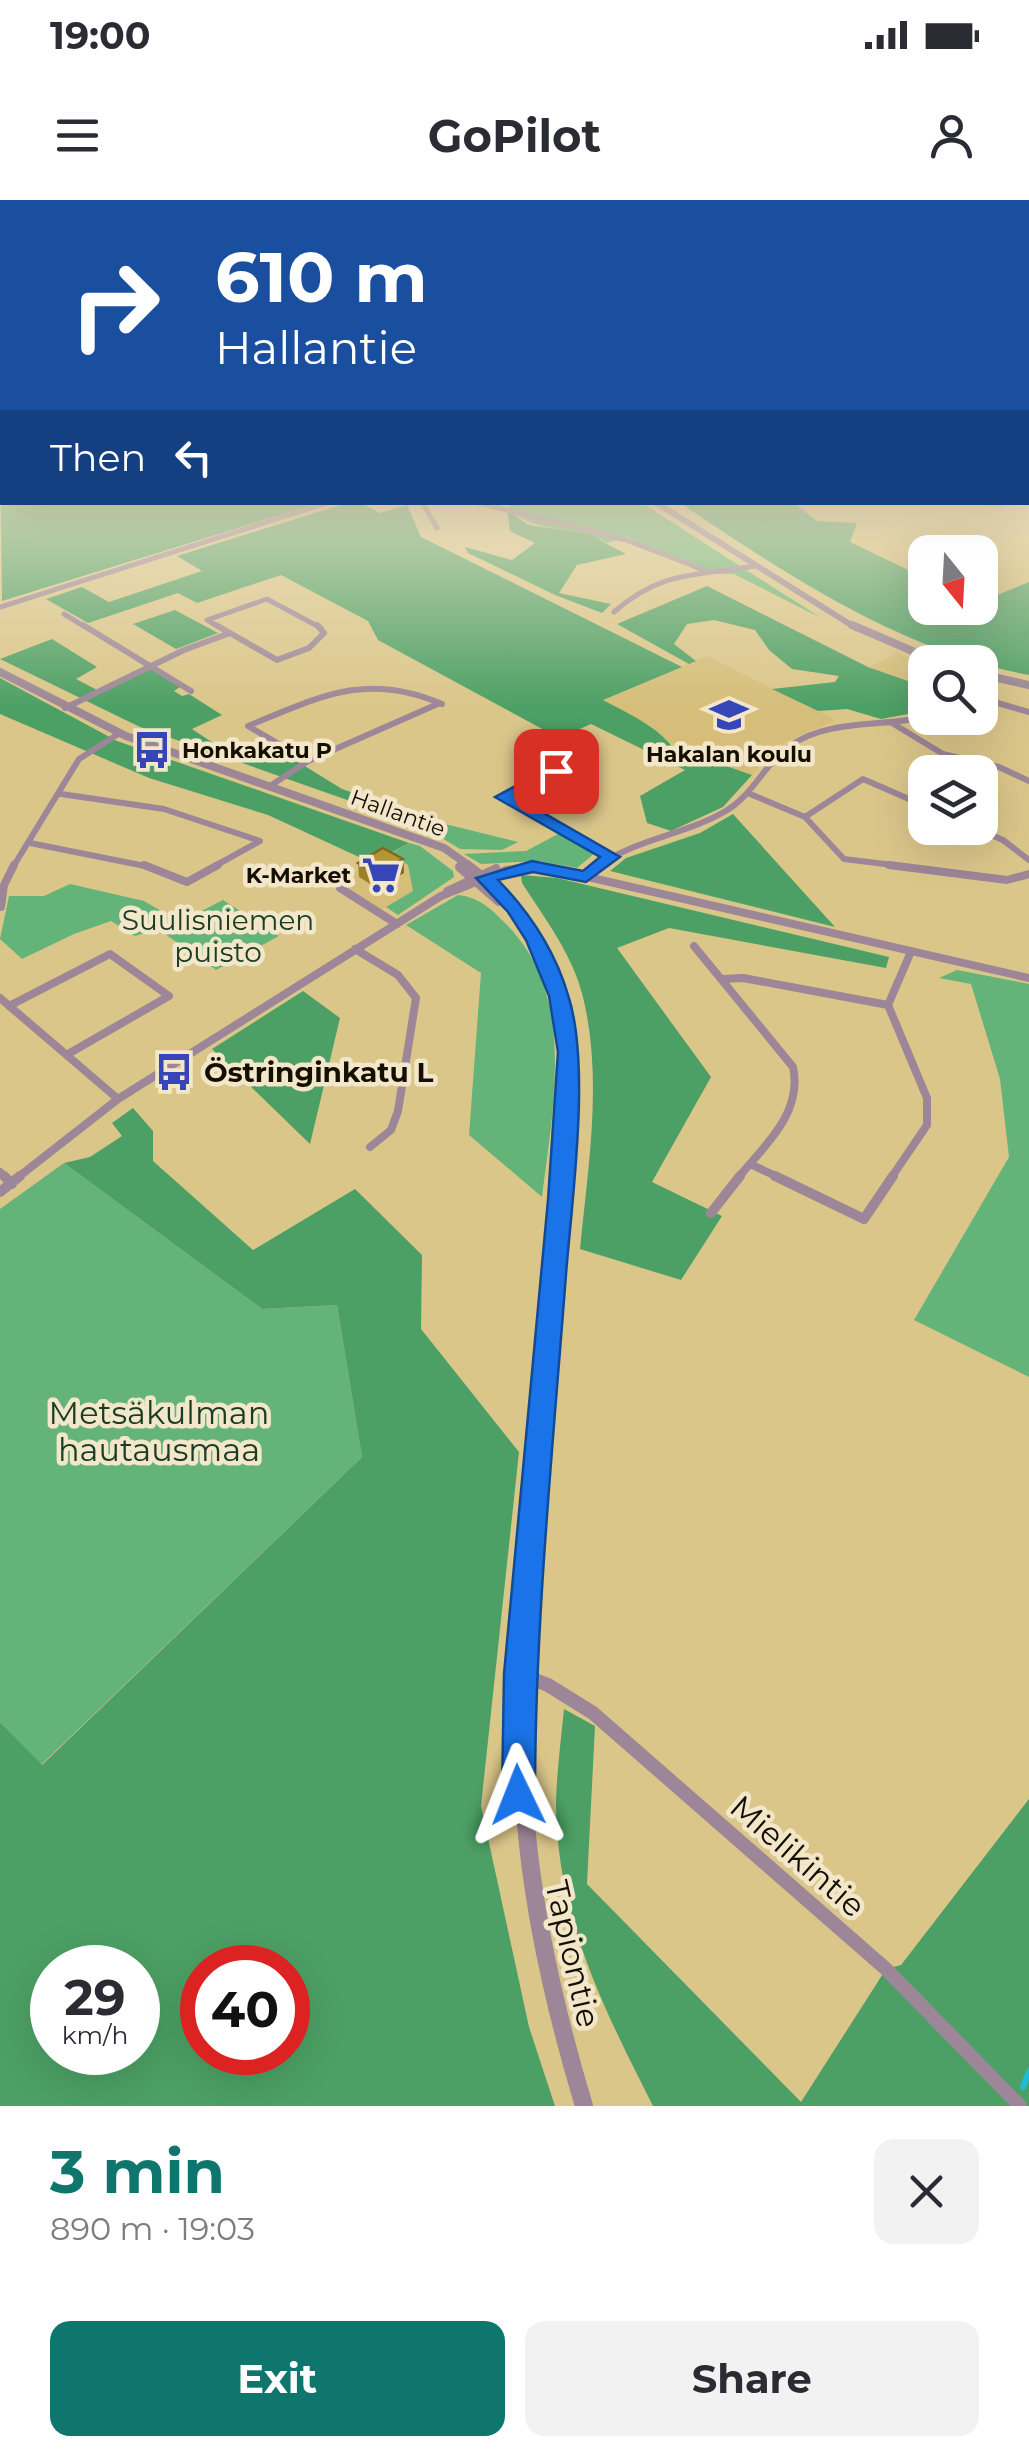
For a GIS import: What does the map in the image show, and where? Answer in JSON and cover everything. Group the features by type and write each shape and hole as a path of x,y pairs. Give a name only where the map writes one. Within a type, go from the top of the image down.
{"street":[{"path":"0,607 239,531"},
{"path":"590,531 626,540 706,571"},
{"path":"701,531 861,631 908,650"},
{"path":"614,612 632,594 670,574 755,566"},
{"path":"267,599 320,627 324,633 319,641 277,660 230,634 207,620 267,599"},
{"path":"64,614 191,691"},
{"path":"66,708 230,634"},
{"name":"Hallantie","path":"0,672 120,733 406,832 478,877"},
{"path":"998,678 1029,685"},
{"path":"270,786 308,761 441,703 405,687 356,686 248,726 308,761"},
{"path":"998,703 1029,712"},
{"path":"586,877 612,857 695,828 750,794 779,752 798,740 838,728 908,721"},
{"path":"892,723 930,748 999,767 1029,780"},
{"path":"0,907 4,884 79,758 120,733"},
{"path":"556,771 504,797 612,857"},
{"path":"805,817 863,779 908,799"},
{"path":"30,843 137,862 187,882 260,841 164,808 61,794"},
{"path":"750,794 805,817 844,859 1006,880 1029,874"},
{"path":"998,838 1029,860"},
{"path":"0,1192 118,1099 355,949 478,877 532,866 1029,978"},
{"name":"Tapiontie","path":"478,877 516,909 535,940 559,996 568,1067 516,1761 530,1904 552,2006 584,2106"},
{"path":"340,888 397,924"},
{"path":"694,946 793,1067 798,1085 790,1112 710,1213"},
{"path":"355,949 412,987 416,998 398,1110 391,1130 370,1147"},
{"path":"9,1006 110,954 169,996 68,1054"},
{"path":"750,1164 864,1219 927,1125 926,1098 888,1005 910,954"},
{"path":"723,979 742,978 888,1005"},
{"path":"0,998 118,1099"},
{"path":"0,1172 12,1184"},
{"name":"Mielikintie","path":"520,1674 548,1684 593,1714 886,1969 1020,2106"}],"shaded area":[{"path":"853,531 1029,531 1029,582 998,595 998,535 908,535 908,570 850,542"},
{"path":"897,653 908,657 908,681 869,667"},
{"name":"Hakalan koulu","path":"707,656 836,720 778,745 752,775 715,762 680,759 672,744 649,725 602,700"},
{"path":"390,854 408,865 414,891 381,910 337,882"}],"green space":[{"path":"1,531 229,531 2,601"},
{"path":"257,531 418,531 421,537 682,667 603,700 657,731 681,759 715,762 752,775 723,807 671,831 647,823 640,796 685,770 591,724 559,738 378,640 368,621 281,575 197,603 178,593 88,623 46,599 82,587 109,602 202,571 177,556"},
{"path":"510,531 588,534 626,554 577,565 559,593 611,604 602,613 555,595 468,553 465,547 512,560 535,543"},
{"path":"567,531 685,531 821,618 734,574 703,573 627,537 607,543"},
{"path":"722,531 854,531 850,542 908,570 908,625 998,625 998,595 1029,582 1029,675 998,668 998,645 927,645 804,583"},
{"path":"707,586 868,667 908,681 908,714 881,719 847,709 818,711 772,689 835,682 839,676 792,669 769,650 755,630 714,620 687,624 674,644 696,661 689,664 617,624"},
{"path":"175,610 218,633 176,649 133,624"},
{"path":"52,639 97,667 76,679 101,692 151,669 180,687 174,691 182,696 189,694 222,715 192,729 236,758 269,744 342,789 445,824 424,827 140,727 0,659"},
{"path":"0,678 117,741 409,843 372,863 268,815 149,778 0,714"},
{"path":"733,814 835,927 610,871 626,858 700,833"},
{"path":"445,824 518,842 502,850 460,849 424,827"},
{"path":"558,834 595,853 577,868 539,861 481,864 464,854 526,851"},
{"path":"409,843 420,846 453,871 454,877 398,915 386,907 413,891 408,865 390,854"},
{"path":"521,875 557,878 889,957 886,968 669,928 617,948 711,1077 652,1182 722,1216 681,1280 580,1249 592,1123 589,1028 572,967 522,883"},
{"name":"Suulisniemen puisto","path":"70,884 144,901 180,922 223,900 279,936 216,970 158,929 135,936 111,921 22,959 0,939 9,896 44,896"},
{"path":"458,895 483,904 503,921 527,950 542,982 555,1052 542,1197 469,1135 481,973 406,925"},
{"path":"957,970 1029,984 1029,1377 914,1320 1009,1157 1000,1079 971,984 939,978"},
{"path":"303,991 340,1018 310,1144 212,1049"},
{"path":"133,1108 153,1131 153,1161 253,1250 355,1189 422,1255 421,1329 519,1452 481,1806 529,2027 555,2106 0,2106 0,1722 42,1765 362,1457 337,1305 262,1309 64,1163 90,1157 122,1136 112,1123"},
{"name":"Metsäkulman hautausmaa","path":"64,1163 262,1309 337,1305 362,1457 41,1765 0,1722 0,1209"},
{"path":"564,1709 595,1726 587,1884 801,2102 886,1969 901,1965 1029,1799 1029,2106 653,2106 600,1996 564,1883 556,1801"}],"building":[{"path":"383,848 403,859 371,871 358,863"}],"waterway":[{"path":"1023,2087 1029,2071"}],"place":[{"name":"Hakalan koulu","path":"729,715"},
{"name":"Honkakatu P","path":"152,750"},
{"name":"K-Market","path":"381,875"},
{"name":"Östringinkatu L","path":"174,1072"}],"route":[{"path":"518,1795 520,1674 560,1200 568,1052 559,996 548,967 524,920 486,878 532,866 586,877 612,857 504,797 556,771"}]}
